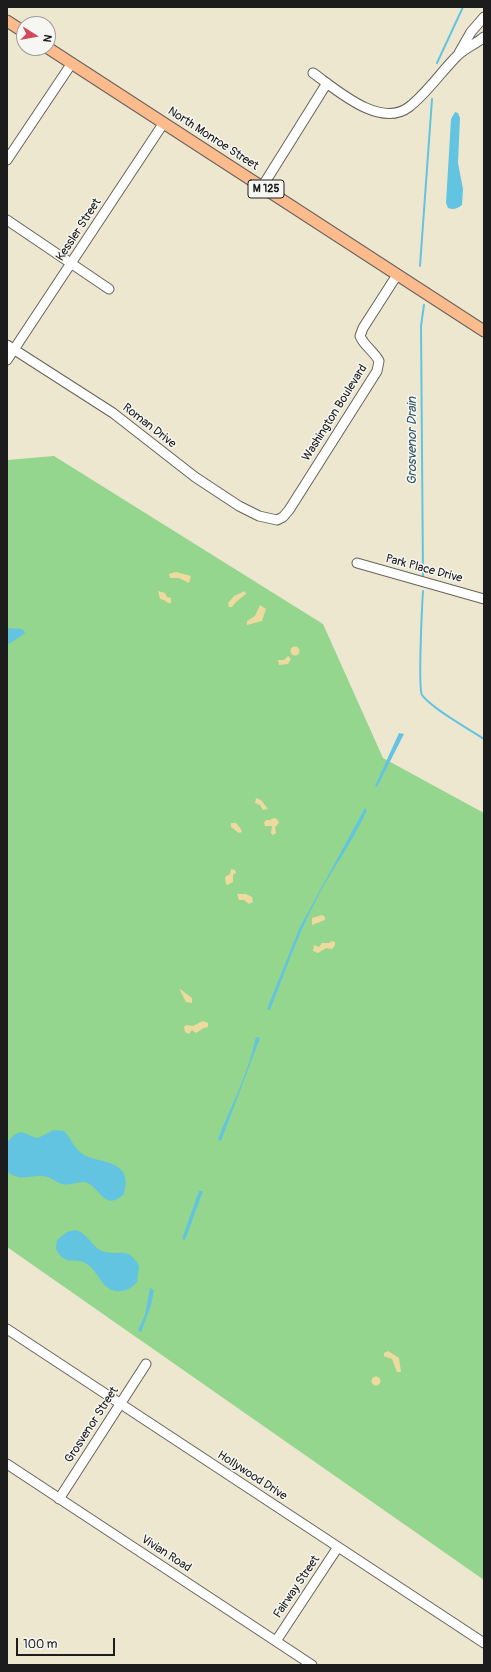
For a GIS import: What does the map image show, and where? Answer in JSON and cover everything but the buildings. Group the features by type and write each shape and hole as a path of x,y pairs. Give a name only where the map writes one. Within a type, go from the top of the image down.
{"main road":[{"path":"7,21 16,27"},
{"name":"North Monroe Street","path":"56,53 163,124 484,331"}],"street":[{"path":"458,55 471,32 484,17"},
{"path":"313,73 367,109 378,114 392,114 409,107 458,55 484,37"},
{"path":"7,160 72,63"},
{"path":"262,187 327,83"},
{"name":"Kessler Street","path":"7,360 11,348 72,263 163,124"},
{"path":"7,220 109,289"},
{"name":"Washington Boulevard","path":"278,520 289,510 377,371 379,361 376,354 363,342 360,336 363,328 397,275"},
{"name":"Roman Drive","path":"11,348 113,413 195,477 239,506 259,516 278,520"},
{"name":"Park Place Drive","path":"357,564 484,598"},
{"name":"Hollywood Drive","path":"7,1329 484,1643"},
{"name":"Grosvenor Street","path":"59,1498 146,1364"},
{"name":"Vivian Road","path":"7,1464 312,1665"},
{"name":"Fairway Street","path":"276,1641 338,1547"}],"green space":[{"path":"54,456 323,624 383,758 484,813 484,1580 7,1247 7,460"}],"sand":[{"path":"176,572 191,576 189,583 179,578 170,578 169,574"},
{"path":"158,591 165,593 167,597 171,598 171,603 160,599"},
{"path":"245,591 246,594 232,607 229,607 228,603 234,596"},
{"path":"260,605 266,609 262,621 247,625 247,621 255,616"},
{"path":"293,647 297,647 299,651 297,655 293,655 291,653 291,649"},
{"path":"288,656 291,659 288,664 279,665 278,660 284,660"},
{"path":"256,798 261,800 268,809 263,810 260,805 255,803"},
{"path":"274,818 277,819 279,823 275,827 276,833 273,835 271,833 272,826 265,826 264,823 266,820"},
{"path":"231,823 236,823 242,832 239,833 231,827"},
{"path":"231,869 235,870 236,873 233,875 233,882 227,885 225,877 230,874"},
{"path":"237,894 246,894 252,897 253,902 249,904 244,900 239,900"},
{"path":"322,915 325,917 325,920 312,925 312,918"},
{"path":"332,941 335,942 335,945 332,949 326,948 318,953 313,951 314,945 319,947 322,943 329,943"},
{"path":"180,989 192,998 192,1003 186,1002"},
{"path":"203,1021 208,1023 208,1027 196,1033 192,1030 189,1034 185,1032 184,1027 186,1025 193,1026"},
{"path":"388,1351 399,1358 401,1372 397,1372 392,1359 384,1356 384,1353"},
{"path":"374,1377 378,1377 380,1381 378,1385 374,1385 372,1383 372,1379"}],"water":[{"path":"455,112 458,113 460,118 458,163 463,189 462,205 453,209 448,208 446,203 451,119"},
{"path":"7,628 22,629 25,632 7,645"},
{"path":"399,733 404,734 377,787 375,786"},
{"path":"365,808 367,810 361,823 319,894 296,944 270,1010 267,1009 300,927"},
{"path":"256,1037 260,1038 221,1141 218,1139 249,1063"},
{"path":"54,1130 64,1131 78,1150 84,1155 107,1162 120,1169 124,1174 126,1183 124,1194 111,1201 102,1196 94,1187 83,1182 65,1184 59,1183 45,1176 17,1177 8,1172 7,1142 20,1132 38,1138"},
{"path":"199,1191 203,1191 185,1240 182,1239"},
{"path":"75,1230 83,1234 102,1251 108,1253 123,1253 131,1256 139,1266 137,1282 128,1289 115,1291 105,1286 87,1264 63,1258 56,1249 57,1240 67,1232"},
{"path":"150,1288 154,1290 151,1305 141,1332 138,1330 145,1315"}],"waterway":[{"name":"Grosvenor Drain","path":"437,63 463,7"},
{"name":"Grosvenor Drain","path":"420,266 432,99"},
{"name":"Grosvenor Drain","path":"423,576 421,326 424,305"},
{"name":"Grosvenor Drain","path":"423,591 420,663 422,695 433,706 484,739"}]}
